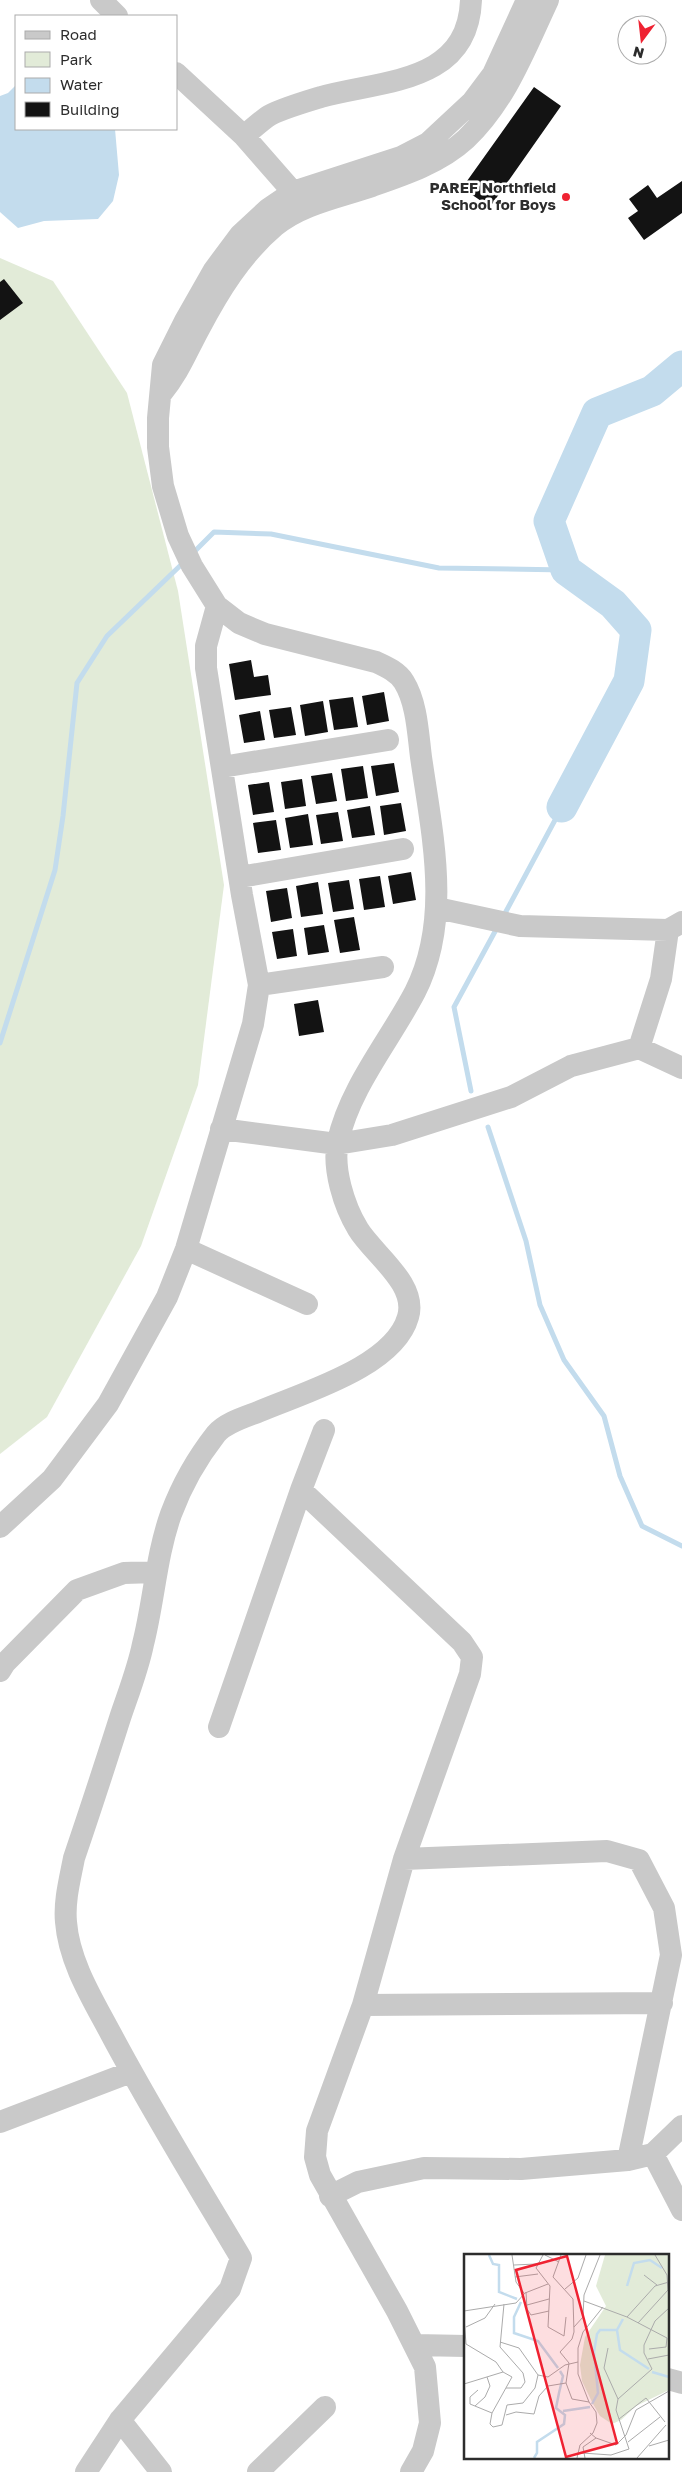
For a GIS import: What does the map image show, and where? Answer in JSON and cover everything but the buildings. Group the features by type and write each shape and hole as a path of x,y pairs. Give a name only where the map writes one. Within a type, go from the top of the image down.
{"street":[{"path":"101,0 116,15"},
{"path":"244,136 269,116 320,98 402,80 439,65 460,42 470,16 471,0"},
{"path":"298,201 401,157 428,143 472,102 493,74 527,0"},
{"path":"86,2472 120,2420 230,2289 241,2258 131,2072 90,1995 72,1954 66,1922 67,1888 74,1858 143,1646 156,1572 171,1513 198,1460 218,1430 370,1363 394,1343 410,1314 407,1296 395,1272 358,1229 346,1203 338,1171 337,1144 346,1115 360,1087 416,989 430,949 437,908 436,869 417,729 411,698 404,682 392,670 376,662 265,634 239,624 217,606 192,566 178,536 164,486 158,447 158,418 163,365 214,270 240,235 268,209 409,173 442,156 465,139 488,114 509,83 548,0"},
{"path":"178,75 244,136 298,201"},
{"path":"0,1527 52,1479 108,1404 167,1297 186,1249 253,1024 260,985 240,877 206,668 206,646 217,606"},
{"path":"222,767 388,740"},
{"path":"240,877 402,848"},
{"path":"437,908 520,926 675,926 661,979 639,1048"},
{"path":"260,985 384,967"},
{"path":"221,1129 337,1144 392,1135 511,1097 571,1066 639,1048 682,1068"},
{"path":"186,1249 306,1304"},
{"path":"219,1727 301,1490 324,1430"},
{"path":"301,1490 462,1642 472,1657 470,1674 404,1859 363,2005 317,2131 315,2156 330,2196 415,2345 425,2367 430,2423 423,2451 411,2472"},
{"path":"0,1671 5,1663 77,1590 124,1573 156,1572"},
{"path":"404,1859 607,1851 639,1860 664,1908 671,1955 628,2160"},
{"path":"363,2005 662,2003"},
{"path":"0,2122 131,2072"},
{"path":"330,2196 358,2182 424,2168 521,2170 628,2160 653,2154 682,2126"},
{"path":"653,2154 682,2210"},
{"path":"415,2345 464,2346"},
{"path":"258,2472 325,2407"},
{"path":"120,2420 161,2472"}],"green space":[{"path":"0,258 53,281 127,393 178,591 224,885 198,1085 141,1246 47,1417 0,1454"}],"water":[{"path":"15,86 15,130 115,130 119,175 113,201 98,219 44,221 18,228 0,212 0,96 8,93"}],"waterway":[{"path":"562,807 629,681 636,630 613,604 566,570 549,521 597,413 652,391 682,366"},
{"path":"192,554 214,532 271,534 439,568 566,570"},
{"path":"0,1043 55,870 63,816 77,683 107,636 184,562"},
{"path":"503,917 562,807"},
{"path":"471,1091 454,1007 498,926"},
{"path":"488,1127 526,1241 540,1305 564,1360 604,1416 620,1476 642,1526 682,1546"}],"place":[{"name":"PAREF Northfield School for Boys","path":"566,197"}]}
